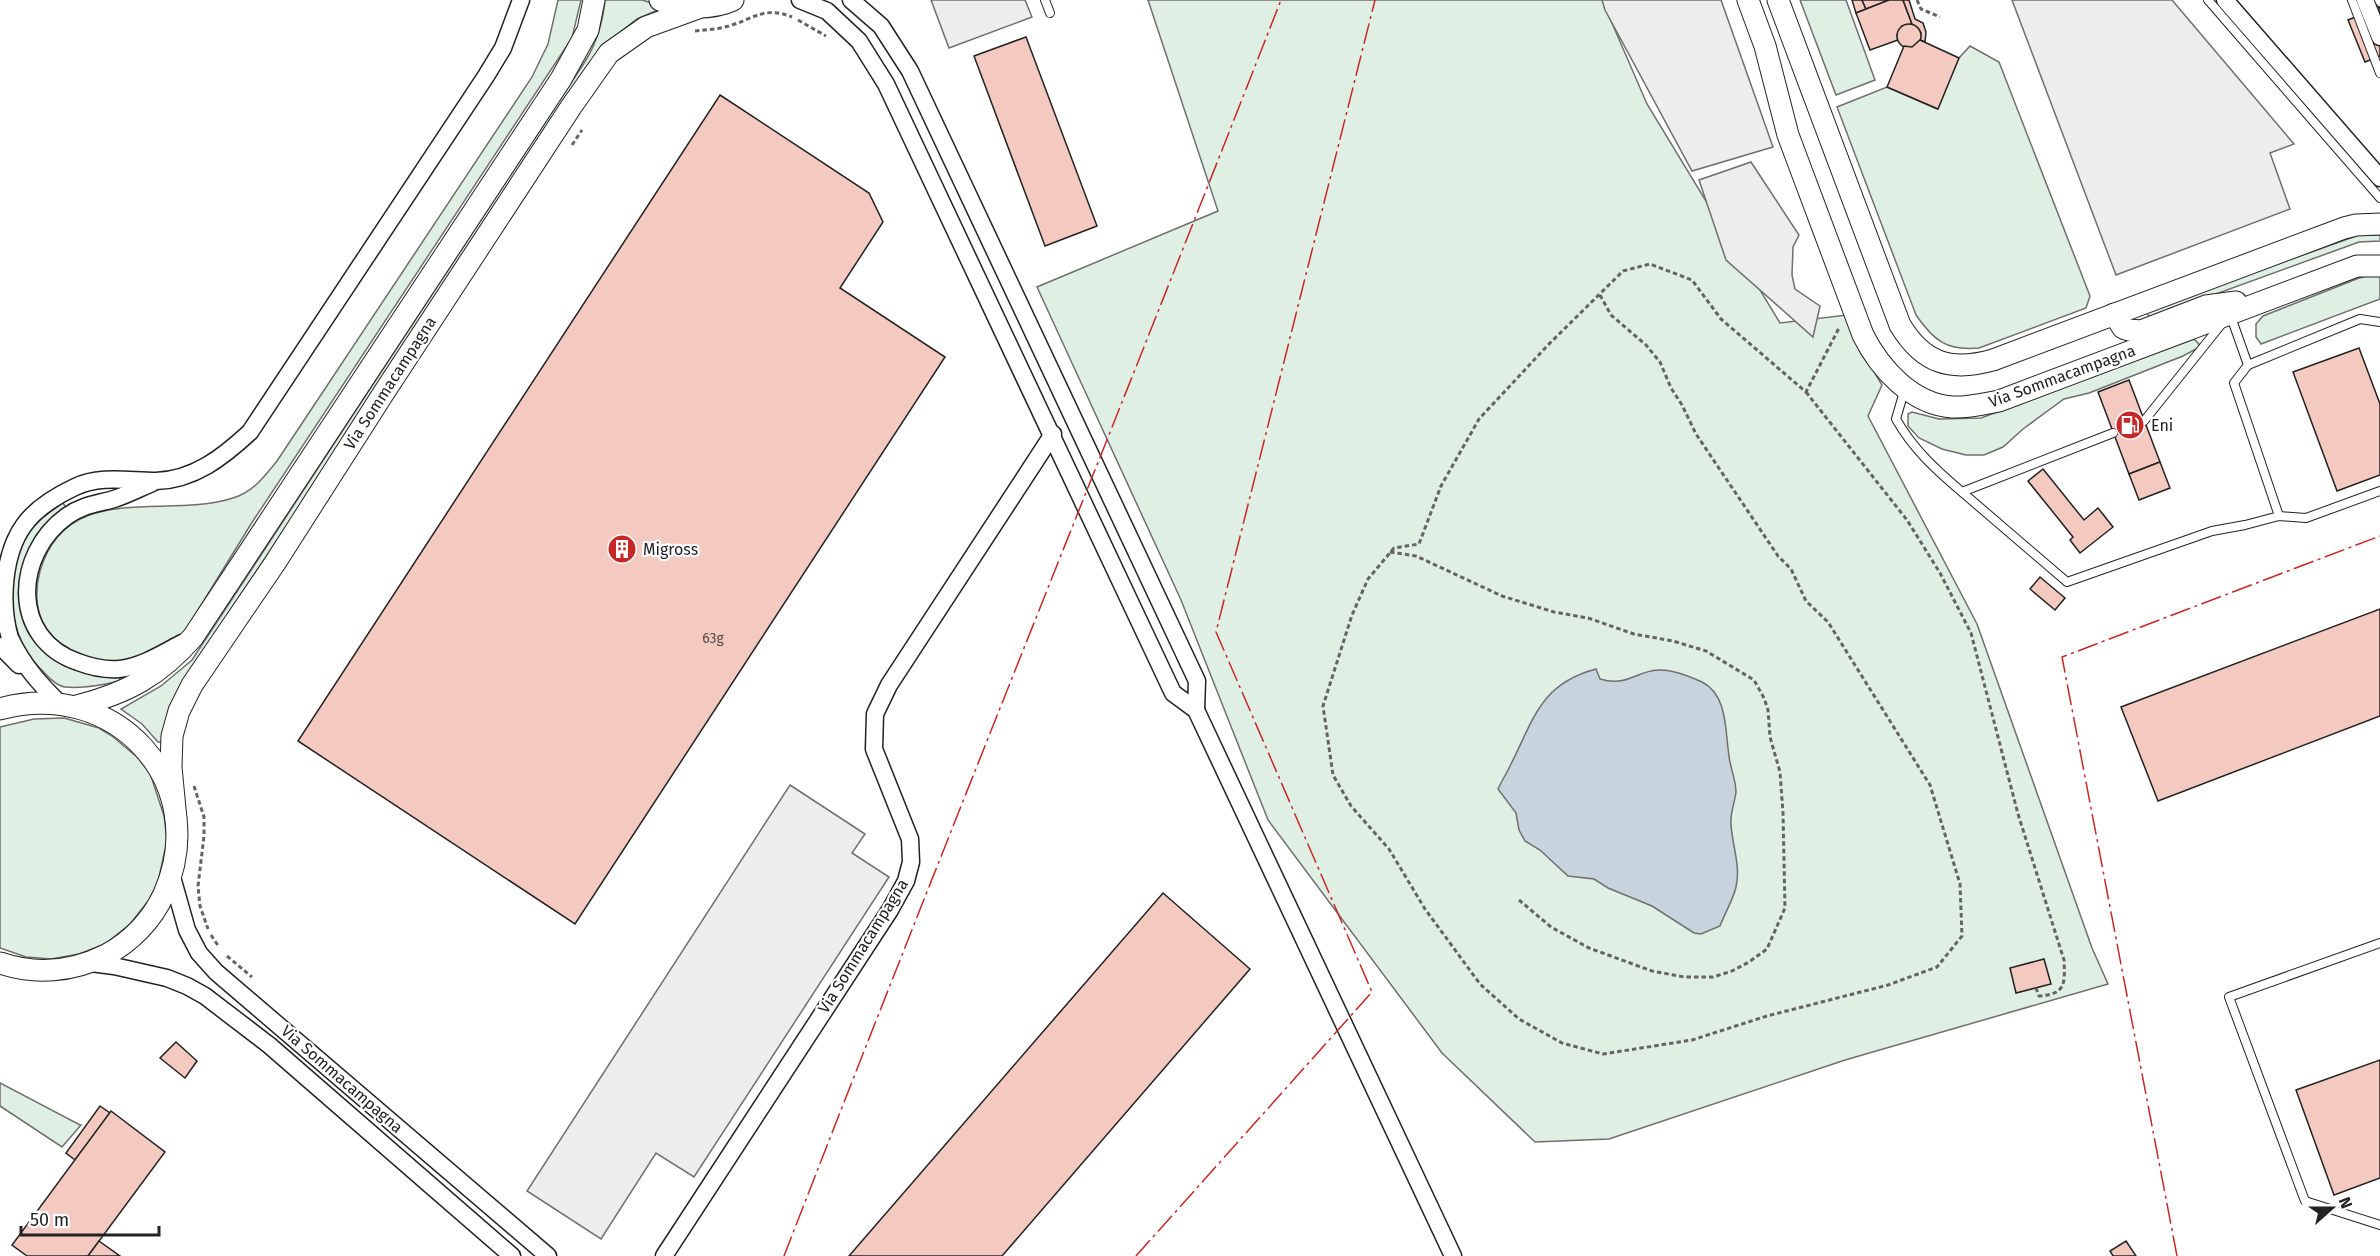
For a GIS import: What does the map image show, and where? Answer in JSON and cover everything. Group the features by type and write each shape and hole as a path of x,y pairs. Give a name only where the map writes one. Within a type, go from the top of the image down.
{"street":[{"name":"Via Sommacampagna","path":"194,637 153,658 119,669 92,667 67,658 46,644 31,621 27,598 29,573 37,549 49,532 86,505 114,499 158,481 193,474 225,455 250,432 503,48 521,0"},
{"name":"Via Sommacampagna","path":"0,709 28,703 68,704 116,695 146,680 174,659 194,637 561,79 588,30 594,0"},
{"name":"Via Sommacampagna","path":"660,0 665,3 701,7"},
{"name":"Via Sommacampagna","path":"0,963 19,969 56,971 91,963 118,949 141,929 159,905 172,877 177,848 171,766 172,736 179,711 192,685 275,563 389,384 609,53 646,27 701,7 733,0"},
{"path":"800,0 827,11 860,41 886,84 1053,434 1173,693 1196,710"},
{"path":"851,0 863,7 881,26 910,71 1197,681 1196,710 1453,1256"},
{"name":"Via Sommacampagna","path":"1748,0 1765,46 1788,135 1857,319 1871,350 1892,376 1906,388 1928,401 1951,407 1999,401 2357,266 2380,266"},
{"path":"1778,0 1900,325 1925,355 1942,363 1966,366 1978,364 2344,228 2380,224"},
{"path":"2225,0 2380,178"},
{"path":"2365,0 2380,37"},
{"path":"2114,314 2123,328 2141,331 2206,306 2282,294"},
{"name":"Via Sommacampagna","path":"664,1256 890,910 906,881 911,862 910,839 874,749 876,714 889,685 1053,434"},
{"name":"Via Sommacampagna","path":"33,677 9,636 2,609 3,580 10,551 24,524 48,502 77,486 111,479 158,481"},
{"name":"Via Sommacampagna","path":"0,646 33,677 68,704 106,718 132,736 154,760 168,788 176,819"},
{"name":"Via Sommacampagna","path":"172,877 187,930 199,953 216,972 549,1256"},
{"name":"Via Sommacampagna","path":"91,963 167,978 205,996 269,1045 512,1256"}],"lane":[{"path":"1045,0 1050,13"},
{"path":"2208,0 2380,198"},
{"path":"2352,0 2380,73"},
{"path":"2230,314 2247,365"},
{"path":"2144,421 2230,314"},
{"path":"2279,516 2234,383 2247,365 2360,319 2380,322"},
{"path":"1906,388 1896,419 1926,461 2067,582 2212,531 2279,516 2306,518 2380,491"},
{"path":"1962,492 2113,433"},
{"path":"2380,943 2229,997 2305,1202 2380,1225"}],"path":[{"path":"1917,0 1921,9 1940,17"},
{"path":"686,34 727,26 759,13 773,11 797,19 832,41"},
{"path":"572,145 584,126"},
{"path":"1600,296 1611,315 1630,330 1660,362 1696,434 1778,556 1791,568 1806,601 1828,622 1930,785 1960,884 1962,936 1937,967 1888,985 1767,1016 1692,1040 1603,1054 1562,1043 1519,1019 1480,984 1425,909 1389,849 1351,806 1333,775 1323,706 1352,615 1368,579 1394,548 1419,544 1441,486 1479,419 1548,345 1623,271 1650,264 1692,280 1721,319 1806,392 1907,520 1940,573 1971,633 2018,814 2064,960 2065,982 2060,990 2050,995 2039,996 2036,988"},
{"path":"1806,392 1839,328 1857,319"},
{"path":"1390,552 1416,556 1502,596 1554,612 1588,618 1634,634 1673,641 1706,651 1754,680 1764,698 1768,710 1770,737 1779,772 1783,813 1785,908 1767,948 1749,962 1732,971 1713,977 1684,977 1652,970 1589,948 1551,927 1519,900"},
{"path":"192,779 204,817 198,886 208,930 227,956 258,983"}],"green space":[{"path":"558,0 581,0 572,38 251,524 187,628 175,641 161,648 131,659 112,662 83,659 60,646 45,629 39,613 37,596 40,571 53,542 72,524 95,513 121,508 206,504 240,495 263,478 277,461 532,77 548,44"},
{"path":"605,0 642,0 656,4 658,10 637,19 613,38 211,639 162,742 158,742 142,724 121,709 161,686 192,660 586,60 599,31"},
{"path":"1148,0 1602,0 1647,104 1780,323 1847,315 1857,343 1882,385 1868,416 1977,624 2092,948 2108,984 1845,1060 1609,1139 1535,1142 1442,1053 1268,820 1181,600 1037,287 1218,211"},
{"path":"1800,0 1846,0 1875,80 1836,95"},
{"path":"1970,46 1999,62 2090,296 2086,308 1979,348 1968,349 1950,346 1935,338 1916,315 1837,107 1887,87 1937,109 1959,58"},
{"path":"2359,235 2380,235 2380,241 2359,242 2150,318 2146,311"},
{"path":"2372,275 2380,276 2380,299 2261,344 2256,337 2256,324 2263,316"},
{"path":"2194,339 2199,344 2198,348 2183,356 2089,393 2064,399 2003,447 1984,455 1966,455 1942,449 1919,438 1908,426 1908,414 1912,412 1939,419 1981,418"},
{"path":"63,503 67,509 26,560 45,651 72,667 120,677 120,681 86,687 61,686 37,665 26,650 18,632 11,594 18,555 26,537 38,522"},
{"path":"64,718 99,728 137,757 150,773 164,816 167,840 158,882 149,900 130,924 105,944 79,954 51,959 26,957 0,948 0,727 34,719"},
{"path":"0,1083 81,1125 62,1147 0,1106"}],"shaded area":[{"path":"931,0 1025,0 1032,17 949,48"},
{"path":"1602,0 1721,0 1773,147 1692,171 1605,10"},
{"path":"2012,0 2172,0 2294,144 2270,153 2290,209 2116,275"},
{"path":"1751,162 1799,235 1793,247 1792,275 1795,289 1820,306 1813,337 1726,260 1699,180"},
{"path":"1596,669 1600,679 1610,681 1625,680 1650,671 1675,672 1702,682 1717,696 1724,714 1736,787 1731,820 1737,879 1735,892 1720,926 1701,934 1694,933 1652,906 1608,888 1594,879 1568,876 1540,850 1525,841 1519,830 1516,813 1498,789 1541,705 1562,684"},
{"path":"790,785 865,834 852,853 889,877 694,1177 656,1153 601,1239 527,1191"}],"building":[{"path":"1852,0 1862,0 1866,9 1856,13"},
{"path":"1862,0 1889,0 1866,9"},
{"path":"1889,0 1903,0 1912,24 1902,26 1897,35 1898,40 1870,50 1856,13"},
{"path":"1903,0 1909,0 1915,19 1923,23 1926,32 1925,42 1920,40 1921,33 1912,24"},
{"path":"2380,7 2380,56 2365,62 2348,20"},
{"path":"1909,24 1914,25 1920,31 1920,41 1914,47 1909,48 1904,47 1898,41 1897,36 1898,31 1904,25"},
{"path":"1026,37 1097,226 1045,246 974,56"},
{"path":"1920,40 1959,58 1938,109 1887,87 1904,46 1912,47"},
{"name":"Migross","path":"720,95 869,193 883,222 840,288 945,357 575,924 298,741"},
{"path":"2359,348 2380,404 2380,475 2337,491 2293,372"},
{"path":"2129,380 2160,462 2129,474 2098,392"},
{"path":"2160,462 2170,488 2139,500 2129,474"},
{"path":"2043,469 2084,520 2098,508 2113,527 2080,553 2070,540 2073,537 2028,481"},
{"path":"2040,577 2065,598 2055,610 2030,589"},
{"path":"2380,609 2380,716 2158,801 2121,707"},
{"path":"1163,893 1250,969 1002,1256 849,1256"},
{"path":"2044,959 2051,984 2016,993 2010,968"},
{"path":"176,1042 197,1061 185,1078 160,1058"},
{"path":"2380,1060 2380,1178 2334,1195 2296,1090"},
{"path":"100,1106 110,1113 75,1160 66,1153"},
{"path":"111,1111 165,1152 88,1256 27,1256 12,1245"},
{"path":"99,1241 120,1256 88,1256"},
{"path":"2126,1241 2136,1256 2113,1256 2110,1251"}],"power":[{"path":"784,1256 1281,0"},
{"path":"1136,1256 1372,992 1216,632 1375,0"},
{"path":"2177,1256 2062,657 2380,536"}],"place":[{"name":"Eni","path":"2130,425"},
{"name":"Migross","path":"622,549"}]}
